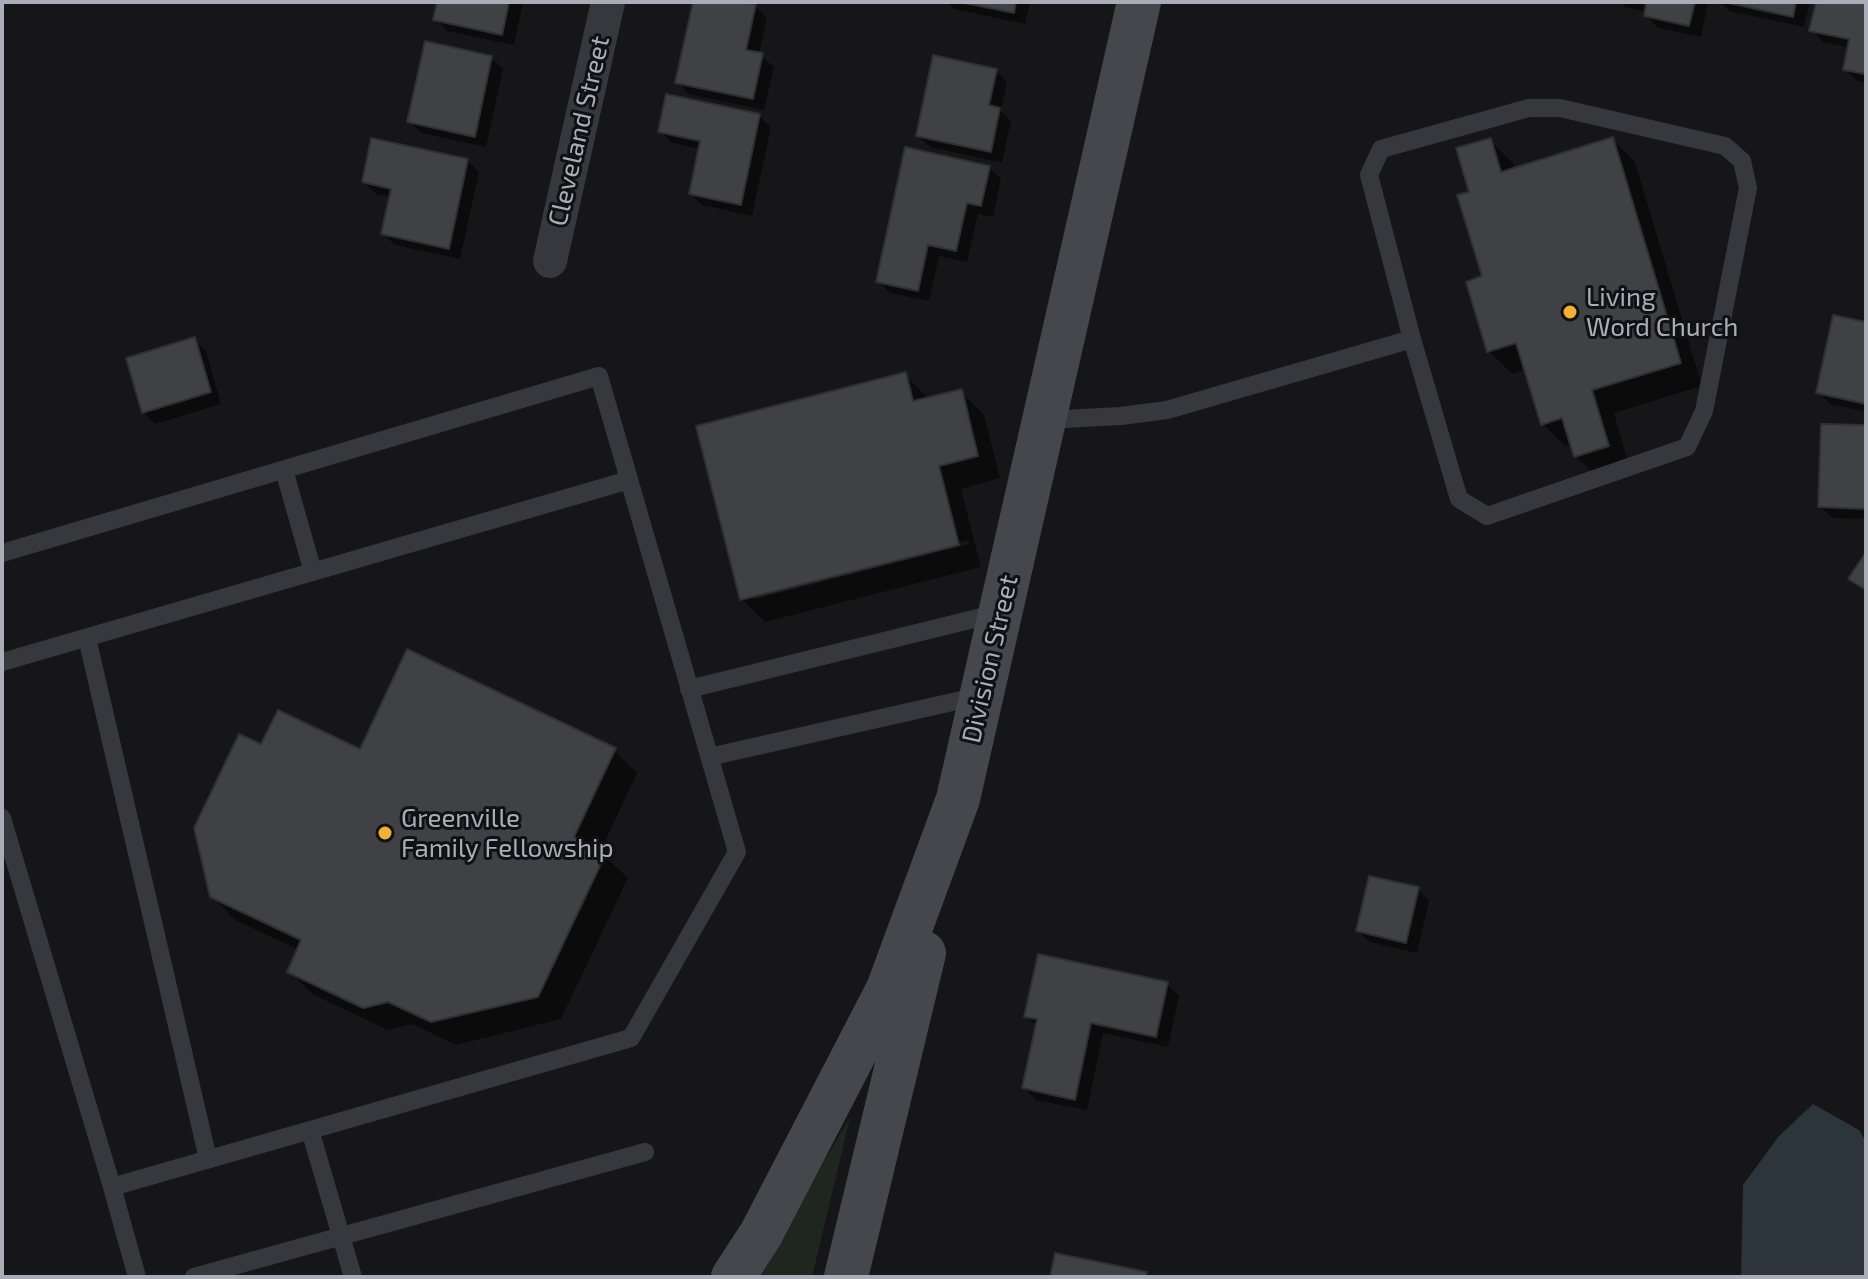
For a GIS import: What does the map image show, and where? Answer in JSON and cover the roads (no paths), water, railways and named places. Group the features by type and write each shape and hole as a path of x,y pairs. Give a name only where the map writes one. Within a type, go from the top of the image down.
{"street":[{"name":"Cleveland Street","path":"550,261 608,2"},
{"name":"Division Street","path":"733,1277 761,1234 888,989 958,799 1139,2"},
{"path":"846,1277 914,999 958,799"}],"lane":[{"path":"1529,108 1560,108 1725,146 1742,161 1748,188 1704,411 1687,447 1487,516 1459,499 1412,339 1369,175 1381,149 1529,108"},
{"path":"1045,420 1167,410 1412,339"},
{"path":"2,553 599,376 737,852 631,1038 112,1187"},
{"path":"284,470 313,572"},
{"path":"2,662 629,480"},
{"path":"689,689 1001,612"},
{"path":"87,638 208,1159"},
{"path":"709,757 982,695"},
{"path":"2,818 137,1277"},
{"path":"310,1130 353,1277"},
{"path":"194,1277 645,1152"}],"place":[{"name":"Living Word Church","path":"1570,312"},
{"name":"Greenville Family Fellowship","path":"385,833"}]}
